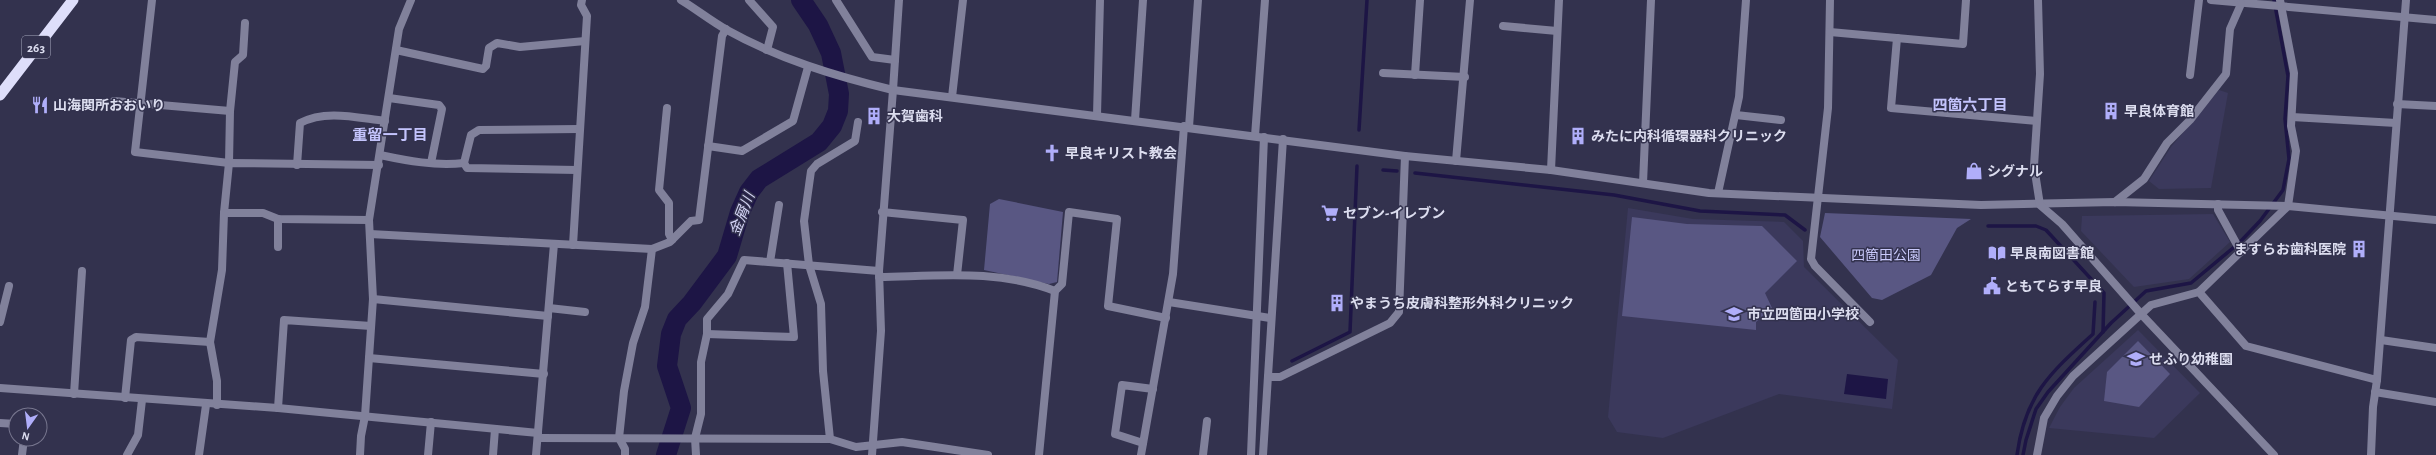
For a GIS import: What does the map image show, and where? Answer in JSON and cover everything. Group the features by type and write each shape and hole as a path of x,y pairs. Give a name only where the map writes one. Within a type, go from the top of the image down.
{"highway":[{"name":"263","path":"0,95 73,0"}],"street":[{"path":"152,0 135,152 229,163 379,165"},
{"path":"360,455 361,436 365,416 373,299 369,220 379,165 396,50 402,19 411,0"},
{"path":"573,245 584,41 587,16 581,6 582,0"},
{"path":"749,0 773,27 767,50"},
{"path":"836,0 872,57 895,60"},
{"path":"872,455 881,331 879,274 882,212 893,90 899,0"},
{"path":"952,97 963,0"},
{"path":"1097,115 1100,0"},
{"path":"1134,120 1143,0"},
{"path":"1141,455 1173,274 1198,0"},
{"path":"1251,455 1257,315 1259,136 1265,0"},
{"path":"1415,74 1420,0"},
{"path":"1456,161 1465,77 1470,0"},
{"path":"1551,170 1559,0"},
{"path":"1643,183 1651,0"},
{"path":"1718,193 1739,97 1746,0"},
{"path":"1830,0 1828,108 1811,259 1815,266 1870,322"},
{"path":"1830,32 1963,44 1966,0"},
{"path":"2038,0 2040,74 2034,166 2040,205 2062,224 2142,315 2274,455"},
{"path":"2190,75 2199,0"},
{"path":"2211,0 2267,6 2281,3 2436,20"},
{"path":"2371,455 2406,0"},
{"path":"686,1 726,30 767,50 808,67 843,78 893,90 1186,126 1405,156 1551,170 1643,183 1679,190 1718,193 1981,205 2040,205 2115,202 2264,205 2436,220"},
{"path":"2037,455 2044,418 2057,396 2073,376 2142,315 2151,305 2199,292 2286,206 2296,151 2291,126 2294,73 2281,3"},
{"path":"2115,202 2144,179 2168,143 2190,120 2226,74 2230,29 2241,4"},
{"path":"217,405 217,381 210,342 222,270 224,213 229,163 230,111 235,62 243,55 245,23"},
{"path":"1503,26 1557,31"},
{"path":"370,234 652,250 672,240 691,221 699,220 722,36 726,30"},
{"path":"1897,38 1891,108 2036,121"},
{"path":"396,50 483,69 486,66 489,48 497,43 520,47 584,41"},
{"path":"708,146 742,151 793,121 808,67"},
{"path":"1383,73 1465,77"},
{"path":"389,98 439,106 442,109 431,163"},
{"path":"114,101 230,111"},
{"path":"2397,104 2436,106"},
{"path":"667,108 659,190 669,203 668,234 672,240"},
{"path":"296,165 300,123 308,119 325,115 386,120"},
{"path":"1736,115 1781,120"},
{"path":"2292,117 2396,123"},
{"path":"830,439 823,370 821,304 809,265 804,221 811,171 817,164 855,141 858,122"},
{"path":"577,170 467,168 464,163 471,135 479,130 579,129"},
{"path":"1263,455 1270,318 1283,139"},
{"path":"380,155 416,162 445,164 464,163"},
{"path":"1268,377 1280,377 1390,323 1400,312 1405,156"},
{"path":"2218,204 2218,210 2241,252"},
{"path":"770,262 779,205"},
{"path":"882,212 963,220 957,275"},
{"path":"1039,455 1049,370 1055,291 1062,284 1069,212 1117,219 1108,306 1166,318"},
{"path":"224,213 263,214 278,219 369,220"},
{"path":"278,219 278,247"},
{"path":"536,455 554,244"},
{"path":"625,455 619,438 624,391 633,343 645,307 652,250"},
{"path":"696,455 695,438 701,414 701,362 707,334 707,319 728,294 744,260 809,265 879,274 990,275 1040,285 1055,291"},
{"path":"707,334 794,337 787,263"},
{"path":"74,394 82,271"},
{"path":"0,322 9,286"},
{"path":"2199,292 2246,346 2377,380"},
{"path":"373,299 548,312 585,312"},
{"path":"1168,302 1270,318"},
{"path":"278,408 284,320 371,326"},
{"path":"125,398 131,340 136,337 210,342"},
{"path":"2381,340 2436,348"},
{"path":"369,358 544,374"},
{"path":"1143,443 1115,434 1122,385 1153,389"},
{"path":"0,388 206,405 278,408 495,428 538,435 619,438 830,439 856,446 902,442 988,455"},
{"path":"2375,392 2436,402"},
{"path":"127,455 138,435 142,400"},
{"path":"199,455 206,405"},
{"path":"1203,455 1207,421"},
{"path":"428,455 431,422"},
{"path":"493,455 495,428"}],"shaded area":[{"path":"2219,90 2228,93 2211,188 2159,189 2149,181 2171,147"},
{"name":"市立四箇田小学校","path":"1628,208 1693,219 1784,222 1803,241 1804,267 1898,360 1892,409 1779,394 1663,438 1617,432 1608,417"},
{"path":"2213,214 2230,242 2189,279 2134,287 2081,231 2082,216"},
{"name":"せふり幼稚園","path":"2138,330 2200,393 2154,438 2049,428 2060,407 2074,388"},
{"path":"1847,374 1888,379 1886,399 1844,394"}],"green space":[{"path":"999,199 1063,212 1057,282 1049,284 984,270 990,204"},
{"name":"四箇田公園","path":"1825,213 1971,219 1957,228 1931,275 1882,300 1872,298 1820,237"},
{"path":"1632,217 1687,224 1762,226 1797,261 1765,293 1772,308 1756,322 1756,330 1622,316"},
{"path":"2138,341 2170,374 2139,407 2104,401 2107,372"}],"waterway":[{"name":"金屑川","path":"666,455 681,408 667,366 671,334 677,319 692,303 727,256 740,212 749,192 759,179 819,142 832,126 838,111 839,94 831,53 818,25 801,0"},
{"path":"1359,130 1367,0"},
{"path":"2023,455 2036,409 2048,392 2111,323 2146,291 2191,283 2239,243 2260,221 2283,190 2289,159 2285,119 2288,76 2274,0"},
{"path":"1292,361 1350,332 1357,166"},
{"path":"1383,170 1397,171"},
{"path":"1415,173 1614,195 1700,211 1785,215 1805,230"},
{"path":"1988,226 2036,226 2046,230 2104,293 2103,332"},
{"path":"2017,455 2026,416 2033,401 2052,374 2093,334 2095,302"}],"place":[{"name":"山海関所おおいり","path":"40,105"},
{"name":"早良体育館","path":"2111,111"},
{"name":"大賀歯科","path":"874,116"},
{"name":"みたに内科循環器科クリニック","path":"1578,136"},
{"name":"早良キリスト教会","path":"1052,153"},
{"name":"シグナル","path":"1974,171"},
{"name":"セブン-イレブン","path":"1330,213"},
{"name":"ますらお歯科医院","path":"2359,249"},
{"name":"早良南図書館","path":"1997,253"},
{"name":"ともてらす早良","path":"1992,286"},
{"name":"やまうち皮膚科整形外科クリニック","path":"1337,303"},
{"name":"市立四箇田小学校","path":"1734,314"},
{"name":"せふり幼稚園","path":"2136,359"}],"district":[{"name":"四箇六丁目","path":"1970,105"},
{"name":"重留一丁目","path":"390,135"}]}
